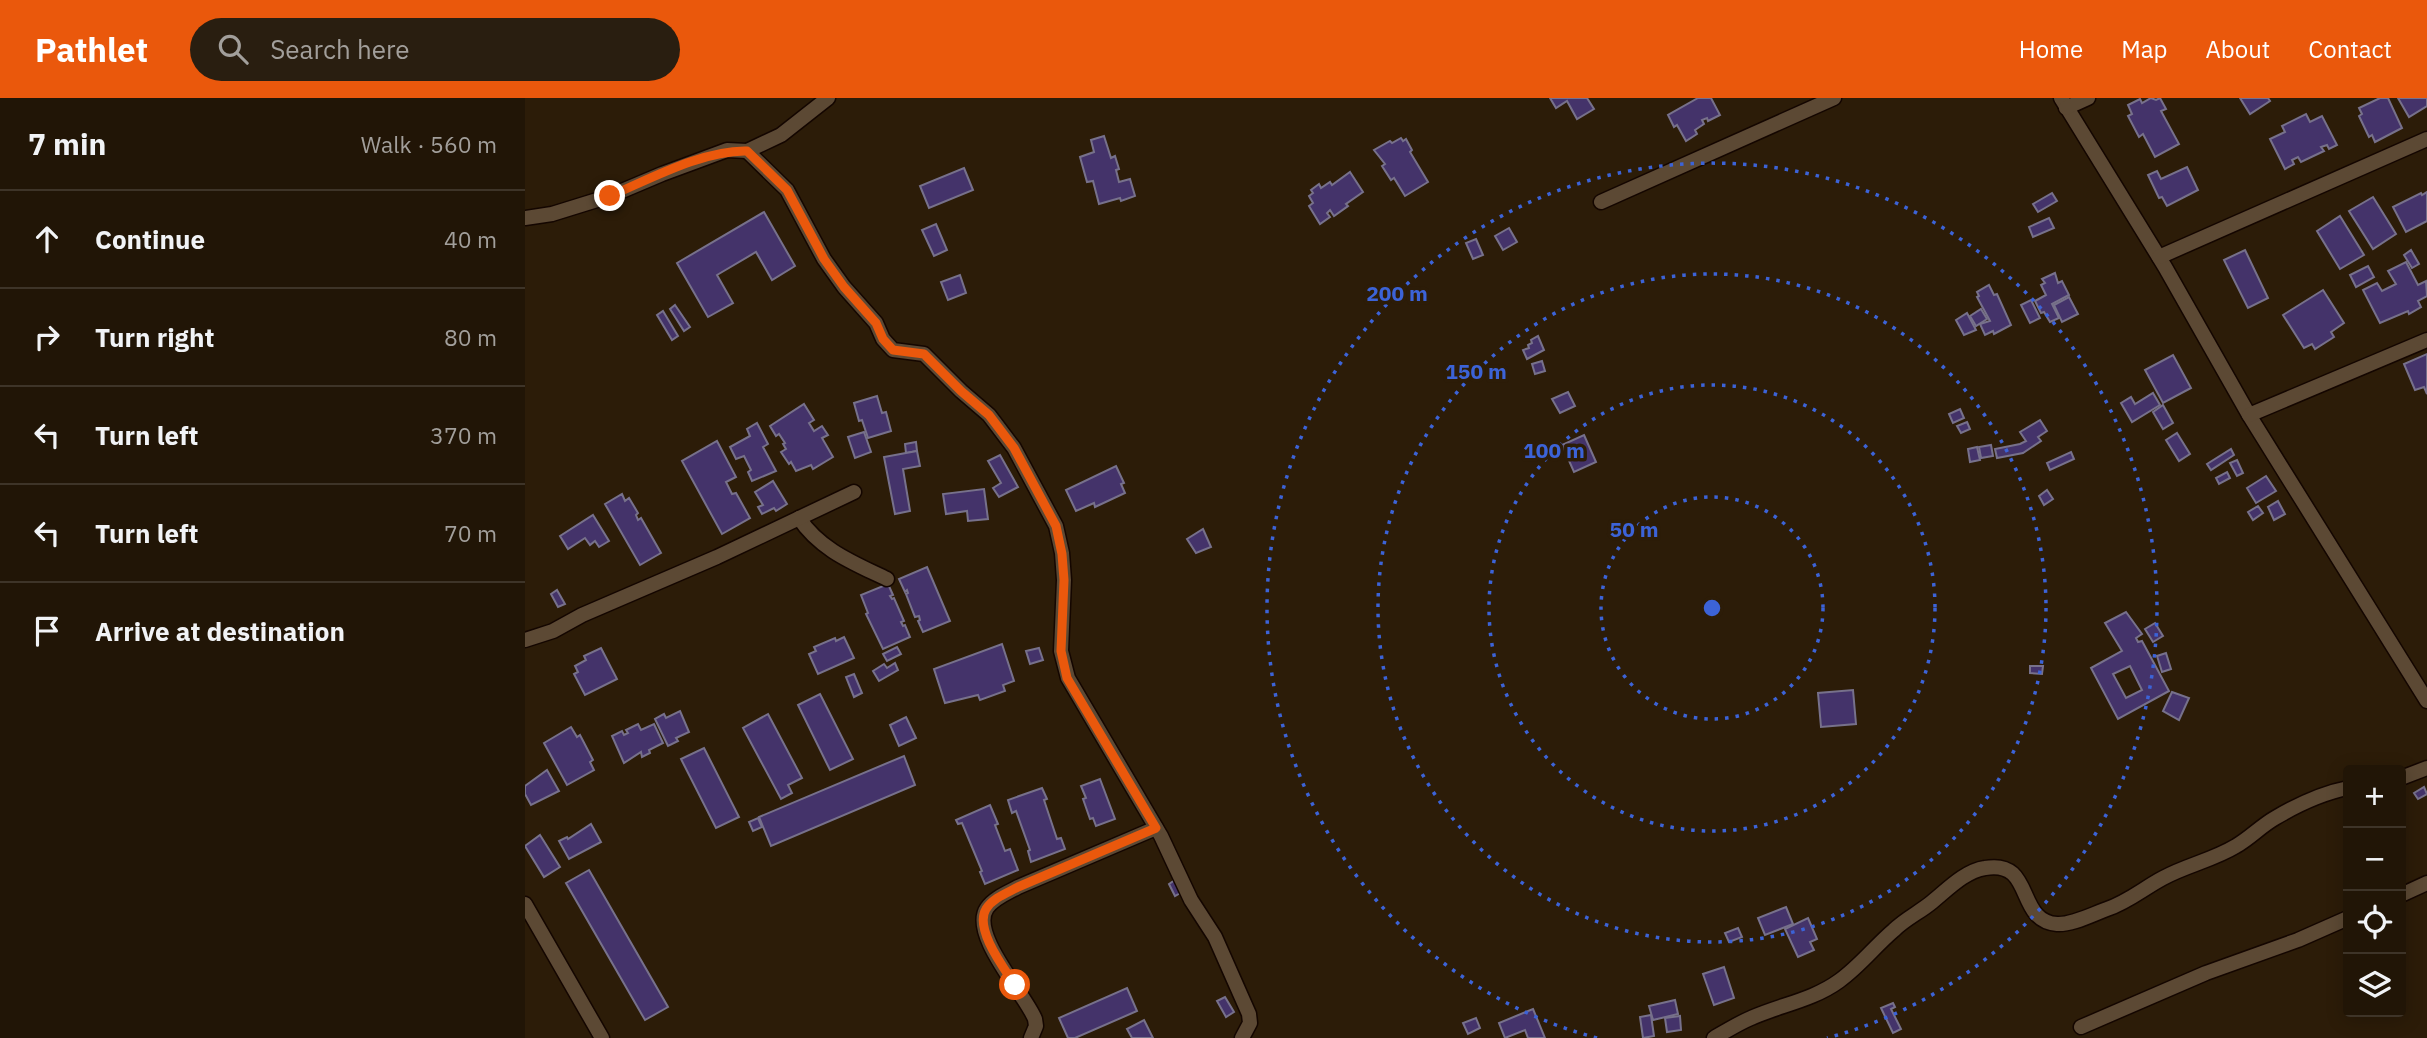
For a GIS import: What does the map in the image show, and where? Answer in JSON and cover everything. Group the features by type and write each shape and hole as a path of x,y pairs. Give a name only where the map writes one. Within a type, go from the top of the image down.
{"street":[{"path":"525,218 552,214 610,196 727,150 747,151 781,135 828,98"},
{"path":"1601,202 1834,98"},
{"path":"2088,98 2063,103 2159,257 2249,415 2427,701"},
{"path":"2159,257 2427,139"},
{"path":"747,151 787,190 824,259 844,287 876,323 883,339 893,350 924,354 989,415 1014,448 1056,526 1064,580 1061,651 1067,678 1156,828 1191,900 1215,937 1249,1014 1250,1023 1242,1038"},
{"path":"2249,415 2427,340"},
{"path":"525,640 553,631 582,615 854,492"},
{"path":"799,518 807,529 838,555 887,579"},
{"path":"2406,776 2427,768"},
{"path":"1714,1038 1751,1018 1808,998 1839,981 1894,929 1929,905 1959,879 1983,868 1997,867 2011,871 2021,881 2029,907 2038,918 2060,924 2122,903 2173,873 2211,859 2236,846 2294,808 2316,797 2343,789"},
{"path":"1031,1038 1036,1026 1035,1019 989,942 983,927 987,908 1018,887 1156,828"},
{"path":"2406,893 2427,883"},
{"path":"525,904 602,1038"},
{"path":"2081,1027 2206,973 2298,940 2343,920"}],"building":[{"path":"1550,98 1587,98 1594,109 1577,119 1567,101 1556,108"},
{"path":"1698,98 1711,98 1720,115 1708,121 1707,118 1702,120 1704,124 1695,130 1697,134 1686,141 1668,115"},
{"path":"2151,98 2160,98 2166,109 2161,111 2179,144 2155,157 2143,134 2139,137 2128,116 2132,114 2128,105 2140,99 2142,103"},
{"path":"2240,98 2268,98 2270,101 2250,114"},
{"path":"2380,98 2388,98 2402,128 2375,142 2372,135 2369,137 2359,116 2362,114 2359,108"},
{"path":"2398,98 2427,98 2427,106 2409,117"},
{"path":"2306,114 2310,122 2322,116 2337,145 2329,149 2327,145 2321,147 2324,151 2301,162 2298,157 2292,160 2294,164 2285,169 2270,139 2285,132 2282,126"},
{"path":"1104,136 1111,158 1115,156 1119,182 1130,179 1135,196 1099,204 1093,181 1087,182 1080,157 1094,152 1091,140"},
{"path":"1401,138 1403,141 1406,139 1412,150 1410,152 1428,182 1405,196 1394,178 1391,180 1382,166 1385,164 1374,150"},
{"path":"2187,167 2198,190 2167,206 2162,197 2159,198 2148,175 2157,171 2161,179"},
{"path":"964,168 973,190 929,208 920,186"},
{"path":"1350,172 1363,192 1334,216 1330,210 1327,213 1330,217 1320,224 1309,206 1313,203 1309,196 1313,193 1311,190 1319,184 1321,188 1330,182 1332,185"},
{"path":"2427,192 2427,221 2406,232 2393,207"},
{"path":"2052,193 2057,201 2038,212 2033,204"},
{"path":"2373,197 2396,234 2373,249 2349,211"},
{"path":"764,212 795,266 772,280 756,252 717,275 733,303 708,317 677,263"},
{"path":"2340,216 2364,255 2340,269 2317,231"},
{"path":"2049,218 2054,228 2033,237 2029,227"},
{"path":"936,224 947,250 934,256 922,230"},
{"path":"1509,228 1517,242 1503,250 1495,236"},
{"path":"1476,239 1483,255 1473,259 1466,243"},
{"path":"2245,250 2268,298 2248,308 2224,260"},
{"path":"2411,250 2419,264 2412,268 2404,255"},
{"path":"2406,262 2418,285 2426,281 2427,296 2418,301 2421,307 2409,314 2408,311 2380,323 2363,290 2377,283 2382,291 2396,284 2388,271"},
{"path":"2368,266 2374,277 2356,287 2350,275"},
{"path":"2055,273 2058,283 2062,281 2069,295 2052,304 2059,318 2050,322 2035,301 2046,295 2041,285 2045,283 2042,279"},
{"path":"960,275 966,293 948,300 941,282"},
{"path":"1989,285 1994,295 1997,294 2011,325 1994,334 1993,331 1985,335 1980,324 1990,321 1977,292"},
{"path":"2323,290 2344,323 2331,332 2334,337 2315,349 2312,344 2304,348 2283,315"},
{"path":"2069,297 2078,314 2062,322 2054,305"},
{"path":"2031,300 2040,318 2030,323 2021,305"},
{"path":"675,305 690,327 684,331 670,309"},
{"path":"1981,309 1987,319 1976,326 1970,316"},
{"path":"663,311 678,336 672,340 657,315"},
{"path":"1967,313 1976,330 1964,335 1956,320"},
{"path":"1538,336 1544,350 1527,359 1523,350 1529,348 1531,340"},
{"path":"2427,354 2427,394 2424,387 2415,390 2404,364"},
{"path":"2173,355 2191,388 2163,403 2145,370"},
{"path":"1542,361 1545,371 1535,374 1532,364"},
{"path":"1568,392 1575,406 1560,413 1552,399"},
{"path":"2153,393 2160,405 2132,422 2121,403 2131,397 2135,404"},
{"path":"877,396 882,413 886,412 891,431 868,438 854,403"},
{"path":"804,404 814,420 809,423 814,431 822,426 828,435 822,438 833,457 813,469 811,465 796,471 781,452 786,449 783,444 785,443 779,434 776,436 770,426"},
{"path":"2163,405 2173,423 2163,429 2153,412"},
{"path":"1960,409 1964,418 1953,423 1949,414"},
{"path":"2040,420 2047,431 2038,437 2041,441 2023,453 1997,458 1995,449 2026,441 2020,432"},
{"path":"1967,422 1970,429 1961,433 1957,426"},
{"path":"757,423 768,444 763,447 776,471 752,481 748,472 751,470 744,456 736,459 730,447 750,436 747,429"},
{"path":"864,432 871,452 855,458 848,437"},
{"path":"2177,433 2190,454 2179,461 2166,440"},
{"path":"1584,435 1596,462 1574,472 1562,445"},
{"path":"717,441 736,477 726,482 732,494 736,493 750,518 722,534 682,461"},
{"path":"916,442 917,451 906,453 905,444"},
{"path":"1991,445 1993,456 1981,458 1979,447"},
{"path":"1977,447 1980,460 1970,462 1968,449"},
{"path":"2231,449 2234,455 2211,470 2207,464"},
{"path":"917,451 920,466 903,469 910,511 895,514 884,457"},
{"path":"2071,452 2074,459 2050,470 2047,463"},
{"path":"1000,455 1018,487 999,497 993,488 1001,483 988,461"},
{"path":"2237,460 2243,473 2237,476 2230,463"},
{"path":"1116,466 1124,483 1121,484 1125,493 1095,507 1094,503 1076,511 1066,490"},
{"path":"2227,472 2230,478 2219,484 2216,478"},
{"path":"2266,476 2276,491 2256,503 2247,488"},
{"path":"773,481 787,504 776,511 774,508 762,514 758,507 763,505 755,492"},
{"path":"984,489 988,519 968,521 967,511 946,514 943,494"},
{"path":"2047,490 2053,499 2044,505 2039,496"},
{"path":"622,494 625,501 629,498 638,513 638,520 641,518 661,553 640,565 605,504"},
{"path":"2278,501 2285,514 2274,520 2268,507"},
{"path":"2258,506 2263,513 2253,520 2248,512"},
{"path":"593,515 609,541 599,547 595,541 590,545 585,538 568,549 560,536"},
{"path":"1203,529 1211,547 1196,553 1187,539"},
{"path":"927,567 950,621 923,632 918,621 919,616 915,617 907,590 905,592 899,579"},
{"path":"888,584 893,595 890,596 894,598 904,621 901,622 910,637 883,649 866,614 868,613 861,595"},
{"path":"557,590 565,604 558,607 551,594"},
{"path":"2126,612 2142,634 2136,638 2138,642 2142,641 2169,691 2118,719 2091,668 2122,651 2105,623","holes":["2130,666 2142,690 2126,698 2113,674"]},
{"path":"2155,623 2163,636 2153,642 2145,629"},
{"path":"844,637 854,658 818,674 809,654 816,651 814,647"},
{"path":"1002,644 1014,681 1003,685 1005,691 980,700 978,695 945,703 934,669"},
{"path":"897,647 901,654 887,661 883,654"},
{"path":"601,648 617,679 585,695 574,674 578,672 575,666 586,660 584,656"},
{"path":"1039,648 1043,660 1030,664 1026,651"},
{"path":"2166,653 2171,669 2162,672 2157,656"},
{"path":"895,663 898,670 879,681 873,671 884,664 887,668"},
{"path":"2030,666 2043,666 2042,674 2030,673"},
{"path":"854,674 862,693 854,697 846,677"},
{"path":"1853,690 1856,724 1821,727 1818,693"},
{"path":"2172,692 2189,698 2179,720 2163,711"},
{"path":"820,694 853,759 830,770 798,705"},
{"path":"680,711 689,732 676,738 678,741 668,746 655,719 664,714 666,718"},
{"path":"768,714 802,778 788,785 792,793 781,799 743,728"},
{"path":"906,717 916,738 899,746 890,725"},
{"path":"638,724 641,730 654,724 663,743 649,750 650,753 642,757 641,752 624,763 612,736 622,731 624,735 628,733 626,730"},
{"path":"571,727 577,737 580,735 593,760 590,762 594,770 567,785 544,743"},
{"path":"704,748 739,817 716,828 681,759"},
{"path":"904,756 915,785 771,846 759,817"},
{"path":"547,770 559,791 531,805 525,794 525,786"},
{"path":"1100,779 1115,819 1096,826 1093,818 1090,819 1081,786"},
{"path":"2424,787 2427,794 2418,799 2414,793"},
{"path":"1042,788 1057,839 1061,838 1065,849 1031,862 1030,850 1016,811 1012,813 1008,800"},
{"path":"990,805 1005,851 1010,849 1018,870 985,884 962,823 958,824 956,820"},
{"path":"758,818 762,827 753,831 749,822"},
{"path":"591,824 601,842 569,859 559,841 567,837 568,839"},
{"path":"540,835 560,867 544,877 525,846"},
{"path":"589,870 668,1007 645,1020 566,883"},
{"path":"1175,880 1182,892 1175,896 1169,884"},
{"path":"1786,907 1793,924 1765,935 1758,918"},
{"path":"1808,918 1817,939 1810,942 1814,950 1798,957 1785,929"},
{"path":"1738,928 1742,937 1729,942 1725,933"},
{"path":"1724,967 1734,998 1714,1005 1703,974"},
{"path":"1127,988 1137,1011 1075,1038 1068,1038 1059,1018"},
{"path":"1225,997 1234,1012 1226,1017 1217,1001"},
{"path":"1675,1000 1678,1014 1653,1020 1649,1006"},
{"path":"1893,1003 1895,1007 1891,1009 1901,1029 1893,1033 1881,1008"},
{"path":"1533,1009 1545,1038 1528,1038 1525,1030 1505,1038 1499,1023"},
{"path":"1651,1015 1654,1036 1643,1038 1640,1017"},
{"path":"1680,1016 1681,1030 1667,1032 1665,1018"},
{"path":"1476,1018 1480,1028 1468,1034 1463,1023"},
{"path":"1144,1020 1153,1038 1132,1038 1127,1029"}],"route":[{"path":"610,196 727,150 747,151 787,190 824,259 844,287 876,323 883,339 893,350 924,354 1002,429 1056,526 1064,580 1060,638 1067,678 1156,828 1018,887 987,908 983,927 1007,975 1015,985"}]}
